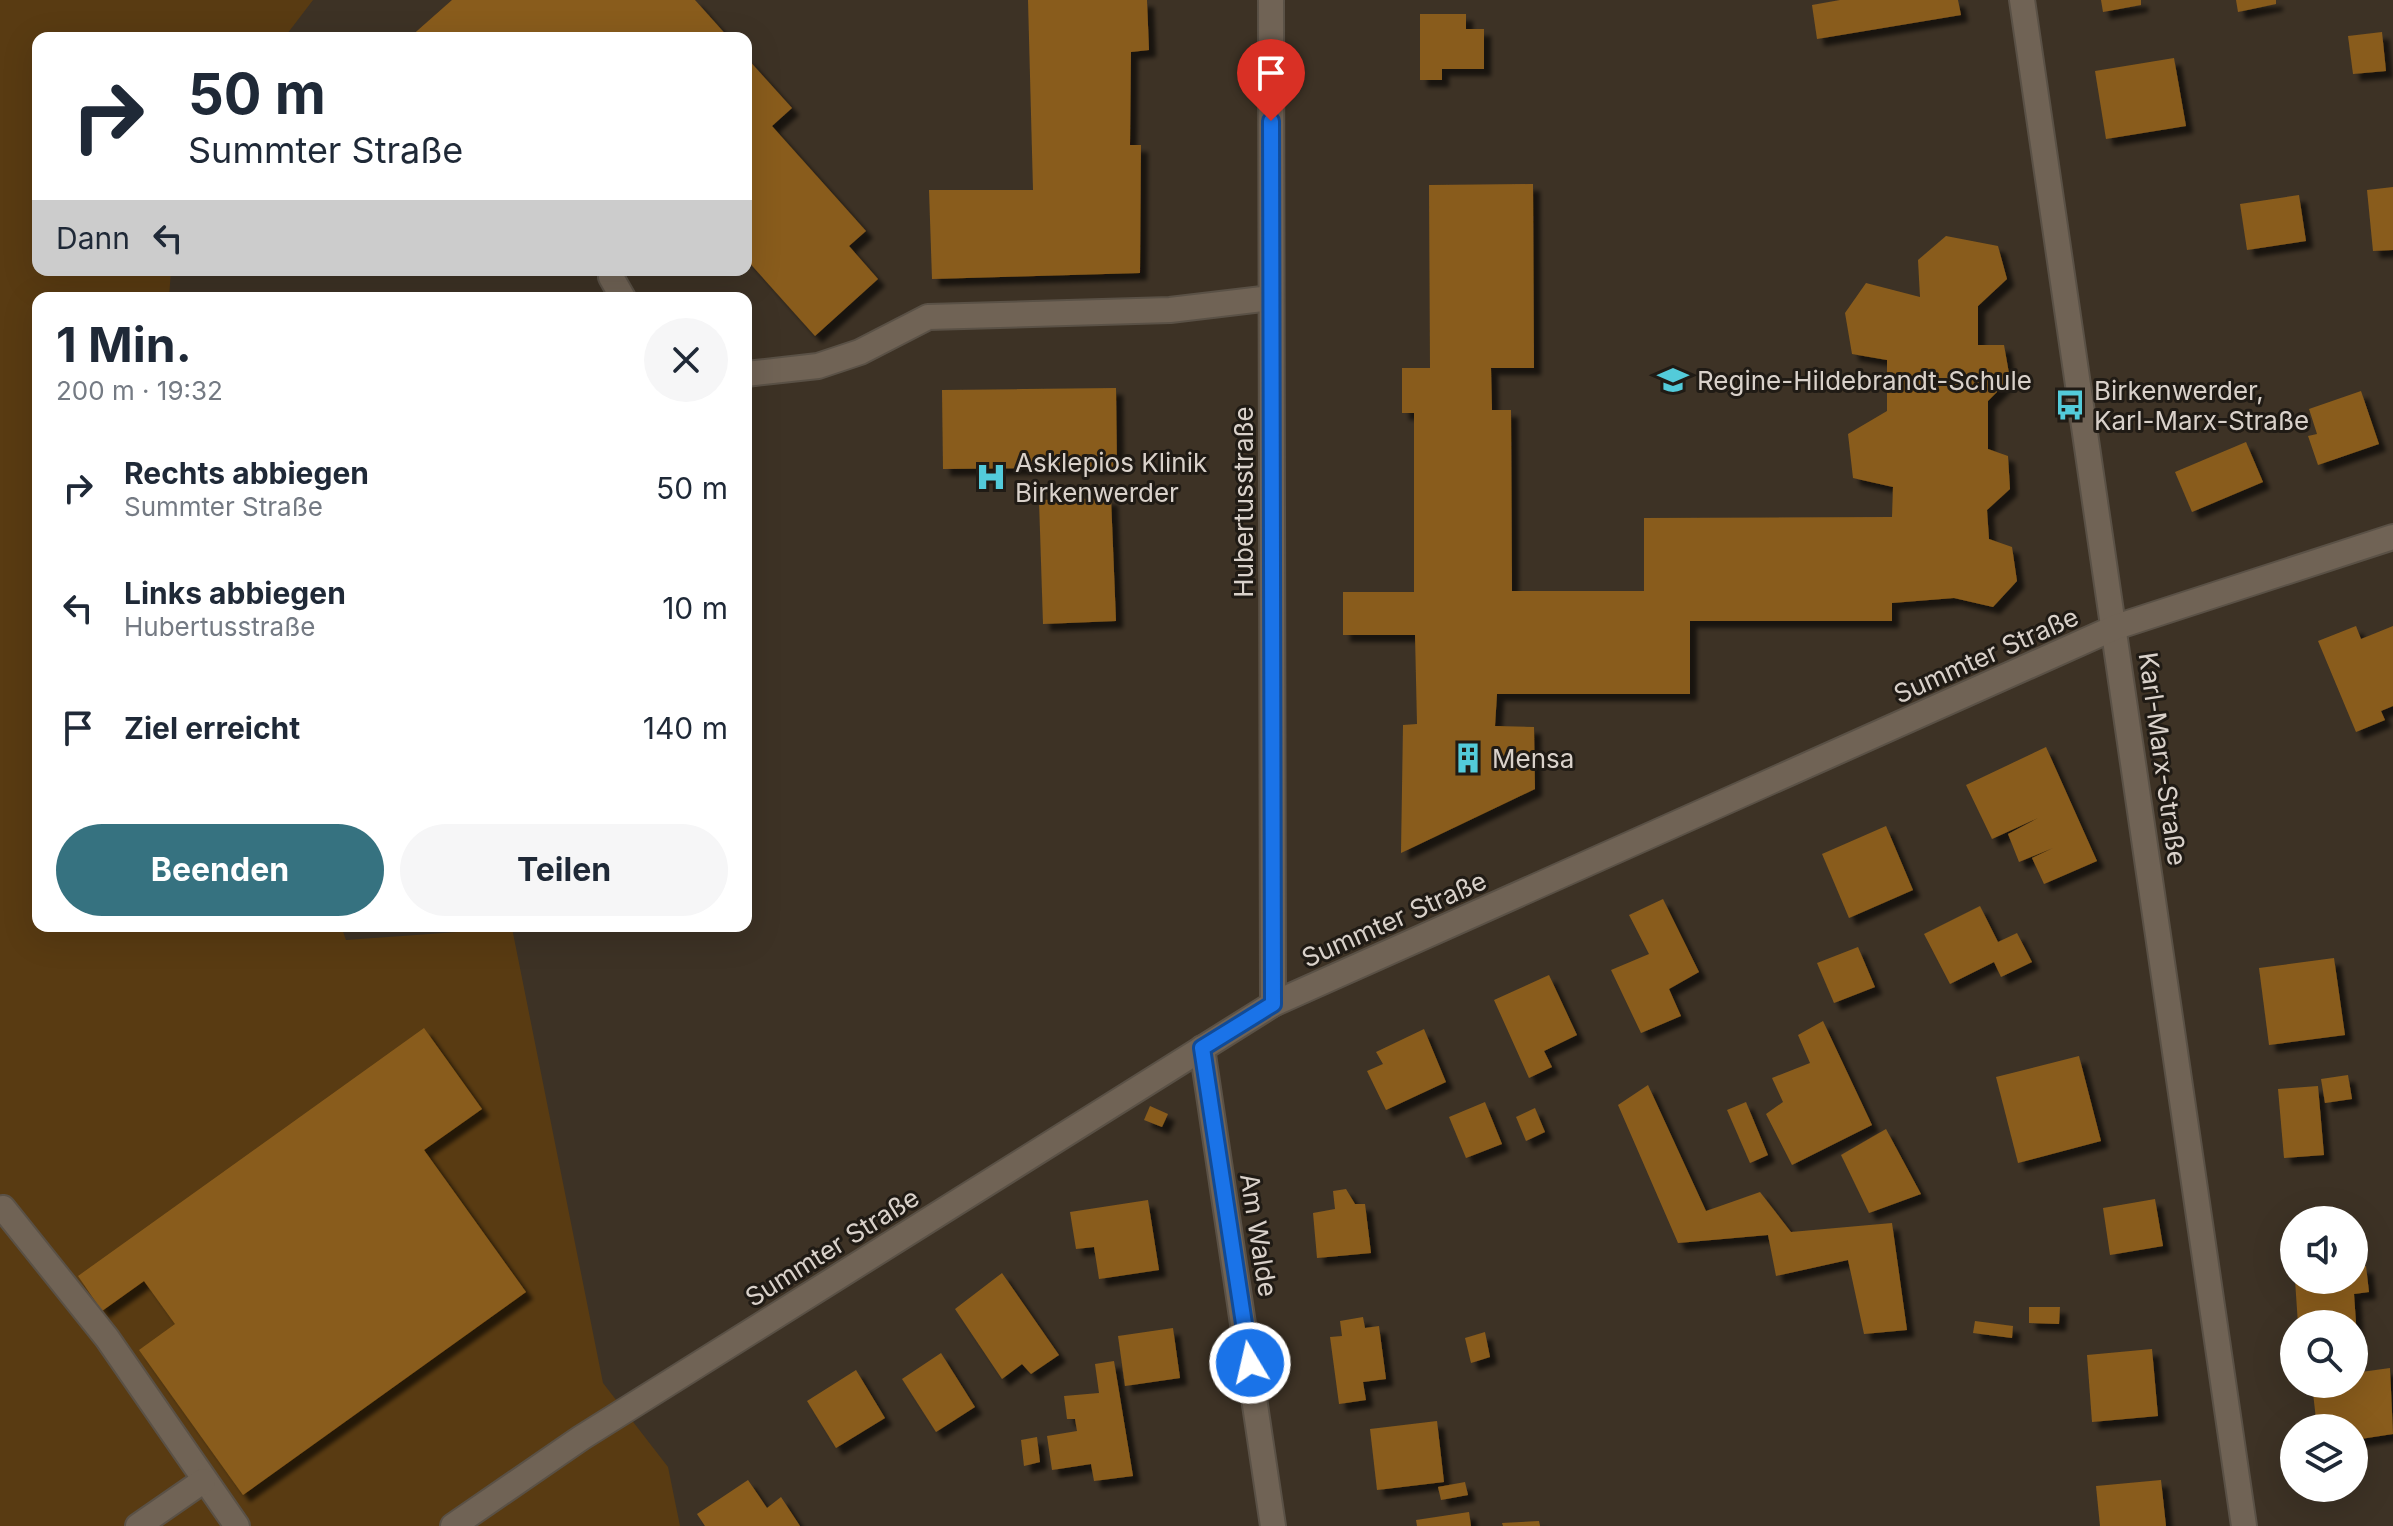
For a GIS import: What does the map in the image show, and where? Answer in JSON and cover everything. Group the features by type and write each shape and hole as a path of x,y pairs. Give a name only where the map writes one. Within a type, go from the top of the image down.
{"street":[{"name":"Hubertusstraße","path":"1271,0 1273,1004"},
{"name":"Karl-Marx-Straße","path":"2022,0 2116,627 2244,1526"},
{"path":"752,373 818,366 860,352 928,317 1170,310 1271,298"},
{"name":"Summter Straße","path":"453,1526 581,1438 1273,1004 2116,627 2393,537"},
{"name":"Am Walde","path":"1202,1048 1273,1526"},
{"path":"3,1208 107,1338 237,1526"},
{"path":"138,1526 203,1481"}],"shaded area":[{"path":"0,0 313,0 289,32 32,32 32,276 171,276 169,292 32,292 32,932 343,932 346,940 457,932 513,932 603,1383 668,1467 680,1526 0,1526"}],"building":[{"path":"452,0 695,0 724,32 416,32"},
{"path":"1028,0 1147,0 1149,50 1131,52 1130,145 1141,145 1140,273 932,279 929,190 1033,190"},
{"path":"1840,0 1958,0 1961,15 1817,39 1812,5"},
{"path":"2101,0 2141,0 2141,5 2103,12"},
{"path":"2236,0 2276,0 2276,4 2238,12"},
{"path":"1420,14 1466,14 1466,29 1484,29 1484,69 1442,69 1442,80 1420,80"},
{"path":"2382,32 2386,71 2353,74 2348,36"},
{"path":"2174,58 2186,126 2106,139 2095,71"},
{"path":"752,64 792,108 772,126 866,231 849,246 878,279 815,336 752,266"},
{"path":"1533,184 1534,368 1491,368 1492,410 1511,410 1512,591 1644,591 1644,518 1892,517 1893,487 1853,478 1848,434 1887,411 1887,360 1852,354 1845,313 1866,283 1920,297 1918,260 1946,236 1998,246 2007,279 1978,306 1978,345 2004,345 2010,379 1988,401 1988,449 2008,456 2010,489 1987,510 1989,539 2012,547 2017,581 1993,607 1954,598 1892,603 1892,621 1690,621 1690,694 1497,694 1495,726 1534,727 1535,789 1401,853 1403,725 1417,724 1415,635 1343,635 1343,592 1414,592 1414,413 1402,413 1402,368 1430,368 1429,185"},
{"path":"2393,187 2393,250 2373,251 2367,190"},
{"path":"2299,195 2306,241 2247,250 2240,204"},
{"path":"1116,388 1117,467 943,469 942,390"},
{"path":"2361,391 2379,444 2318,465 2308,436 2317,434 2309,409"},
{"path":"2246,442 2263,482 2192,512 2175,472"},
{"path":"1111,498 1116,621 1043,624 1039,500"},
{"path":"2356,626 2361,639 2393,626 2393,706 2381,711 2385,720 2356,732 2318,641"},
{"path":"2046,747 2097,861 2044,884 2032,858 2053,848 2019,862 2008,834 2038,818 1992,839 1966,785"},
{"path":"1886,826 1913,890 1849,918 1822,854"},
{"path":"1663,899 1699,972 1669,989 1681,1016 1641,1033 1611,970 1649,954 1629,915"},
{"path":"1980,906 1998,942 2017,933 2032,962 2001,977 1994,962 1950,984 1924,934"},
{"path":"1858,947 1875,987 1834,1003 1817,963"},
{"path":"2334,958 2345,1035 2269,1045 2259,968"},
{"path":"1549,975 1577,1035 1544,1051 1552,1067 1529,1078 1494,1000"},
{"path":"1823,1021 1872,1125 1792,1165 1766,1114 1783,1102 1772,1078 1810,1063 1798,1035"},
{"path":"424,1028 482,1109 424,1150 526,1292 243,1495 139,1350 175,1324 144,1281 102,1311 78,1276"},
{"path":"1424,1029 1446,1082 1386,1110 1367,1071 1383,1064 1376,1052"},
{"path":"2079,1056 2101,1141 2018,1163 1996,1077"},
{"path":"2348,1075 2352,1099 2325,1103 2321,1079"},
{"path":"1648,1085 1706,1211 1760,1192 1791,1232 1892,1223 1907,1330 1864,1334 1848,1260 1776,1276 1768,1235 1678,1243 1618,1105"},
{"path":"2318,1086 2324,1155 2284,1158 2278,1089"},
{"path":"1485,1102 1502,1144 1466,1158 1449,1117"},
{"path":"1746,1102 1768,1155 1750,1163 1727,1110"},
{"path":"1150,1106 1168,1114 1162,1127 1144,1120"},
{"path":"1535,1108 1545,1132 1526,1141 1516,1117"},
{"path":"1886,1129 1921,1194 1869,1213 1841,1155"},
{"path":"1346,1189 1355,1204 1365,1204 1371,1253 1317,1258 1313,1213 1335,1209 1333,1191"},
{"path":"2155,1199 2163,1246 2110,1255 2103,1208"},
{"path":"1148,1200 1159,1270 1099,1279 1094,1247 1076,1249 1070,1212"},
{"path":"1002,1273 1059,1355 1031,1374 1022,1364 1002,1379 955,1309"},
{"path":"2296,1294 2354,1294 2355,1310 2297,1310"},
{"path":"2029,1307 2060,1307 2059,1324 2029,1323"},
{"path":"1363,1317 1365,1328 1379,1326 1386,1379 1363,1382 1366,1400 1339,1404 1330,1337 1342,1336 1340,1321"},
{"path":"1975,1321 2013,1326 2012,1338 1973,1333"},
{"path":"1173,1328 1180,1378 1125,1386 1118,1336"},
{"path":"1485,1332 1490,1357 1471,1363 1465,1338"},
{"path":"2152,1349 2158,1416 2092,1422 2087,1355"},
{"path":"941,1353 975,1407 936,1432 902,1379"},
{"path":"1114,1361 1133,1476 1094,1481 1091,1464 1052,1470 1047,1436 1077,1431 1075,1419 1067,1419 1064,1396 1099,1393 1095,1364"},
{"path":"2390,1368 2393,1434 2368,1438 2368,1414 2315,1414 2314,1398 2368,1398 2368,1371"},
{"path":"856,1370 885,1418 836,1448 807,1401"},
{"path":"1437,1421 1444,1482 1377,1490 1370,1429"},
{"path":"1037,1437 1040,1462 1024,1466 1021,1440"},
{"path":"748,1480 767,1508 781,1497 800,1526 705,1526 697,1514"},
{"path":"2161,1480 2166,1526 2100,1526 2096,1486"},
{"path":"1465,1482 1468,1495 1441,1500 1438,1487"},
{"path":"1469,1512 1471,1526 1417,1526 1416,1520"},
{"path":"1539,1521 1540,1526 1503,1526 1502,1523"}],"place":[{"name":"Regine-Hildebrandt-Schule","path":"1673,380"},
{"name":"Birkenwerder, Karl-Marx-Straße","path":"2070,405"},
{"name":"Asklepios Klinik Birkenwerder","path":"991,477"},
{"name":"Mensa","path":"1468,758"}],"route":[{"path":"1250,1363 1202,1048 1273,1004 1271,121"}]}
